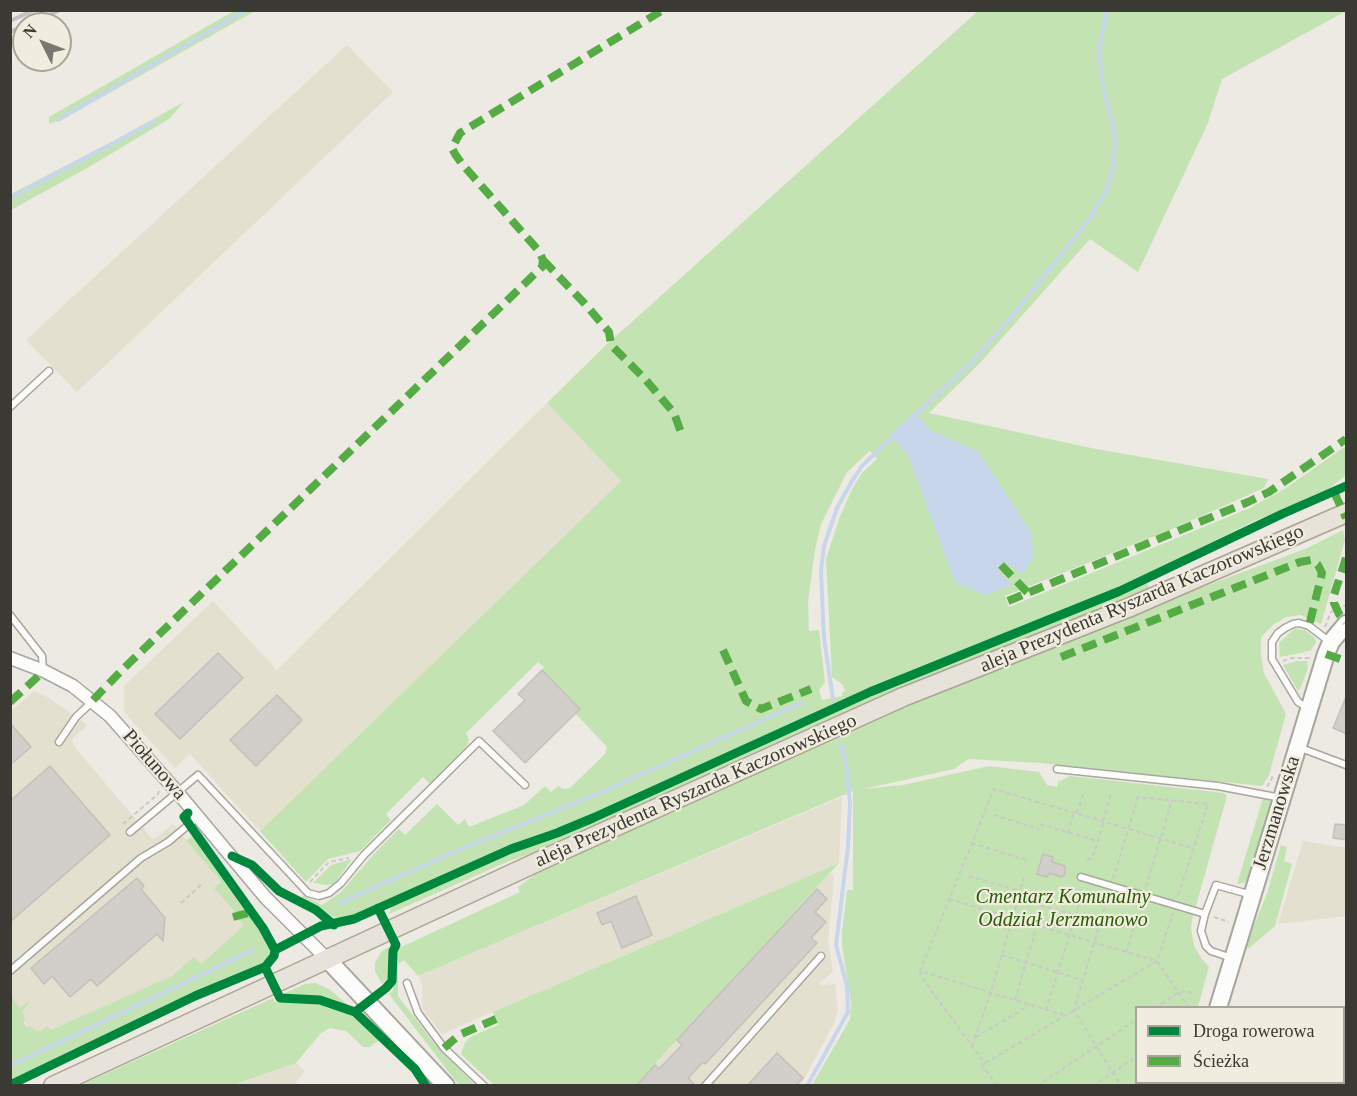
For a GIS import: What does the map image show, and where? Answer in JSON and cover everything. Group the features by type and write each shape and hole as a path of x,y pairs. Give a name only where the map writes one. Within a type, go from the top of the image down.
{"main road":[{"name":"aleja Prezydenta Ryszarda Kaczorowskiego","path":"53,1086 546,858 903,697 1128,608 1347,513"}],"street":[{"name":"Jerzmanowska","path":"1219,1006 1309,709 1328,635 1347,624"},
{"name":"Piołunowa","path":"10,658 44,671 73,686 93,700 128,735 265,897 328,960 446,1086"}],"lane":[{"path":"10,406 49,371"},
{"path":"10,615 42,656 44,671"},
{"path":"1309,709 1298,702 1272,659 1272,642 1285,628 1299,623 1328,635"},
{"path":"59,742 76,717 93,700"},
{"path":"130,832 198,775 304,888 319,896 330,893 341,884 364,855 479,741 525,785"},
{"path":"1297,747 1347,765"},
{"path":"1057,769 1218,786 1282,798"},
{"path":"10,971 141,858 168,842 199,817"},
{"path":"1081,877 1205,914"},
{"path":"1232,958 1211,951 1206,946 1201,931 1205,914 1216,885 1252,895"},
{"path":"705,1086 821,956"},
{"path":"407,983 418,1013 444,1048 484,1086"}],"path":[{"path":"1328,635 1331,612 1347,605"},
{"path":"1280,662 1291,658 1316,658"},
{"path":"1263,793 1275,769"},
{"path":"123,824 158,794 159,789"},
{"path":"985,1064 921,976 920,971 994,789 1193,848"},
{"path":"1068,833 1084,792"},
{"path":"1087,860 1093,857 1111,793"},
{"path":"998,1086 982,1065 985,1064 1065,1015 1074,1010 1157,961 1208,804 1138,797 1128,829 1074,1010 1121,1086"},
{"path":"1126,953 1172,800"},
{"path":"994,815 1039,829"},
{"path":"1040,824 1098,842"},
{"path":"971,843 1029,861"},
{"path":"304,888 330,862 364,855"},
{"path":"969,876 1020,891"},
{"path":"972,1046 991,992 1024,878"},
{"path":"181,903 203,883"},
{"path":"1046,1010 1081,898 1077,893"},
{"path":"949,899 1157,961 1187,1006"},
{"path":"1018,899 1076,915"},
{"path":"1015,1000 1044,905"},
{"path":"1205,914 1230,922"},
{"path":"1002,955 1083,980"},
{"path":"920,971 1065,1015"},
{"path":"1158,1006 1178,993 1185,991 1195,994"},
{"path":"976,1037 1031,1005"},
{"path":"1037,1086 1135,1021"},
{"path":"1093,1086 1135,1058"}],"shaded area":[{"path":"347,45 393,92 77,392 26,340"},
{"path":"547,403 621,481 260,831 190,754 175,768 124,712 124,686 213,601 277,670"},
{"path":"34,691 47,697 85,723 87,726 73,738 74,746 153,840 173,824 221,882 252,926 206,963 37,1040 11,1000 10,712"},
{"path":"842,797 839,863 442,1034 423,1010 422,985 418,976"},
{"path":"1303,841 1346,848 1346,916 1278,924"},
{"path":"830,873 834,876 828,942 833,972 819,983 821,985 835,984 838,1010 835,1021 801,1085 636,1086"},
{"path":"296,1063 305,1071 294,1085 234,1086"}],"green space":[{"path":"234,11 255,11 65,118 49,124 49,117"},
{"path":"978,11 1346,11 1222,79 1208,123 1138,272 1090,239 980,363 929,413 1096,449 1268,479 1264,488 1172,529 1005,596 1009,607 1250,508 1286,488 1346,446 1346,475 1330,488 1250,523 1126,585 842,700 561,829 496,852 364,912 349,918 334,917 302,899 302,895 322,905 340,893 399,829 405,835 437,804 458,825 465,819 469,827 524,805 545,786 551,792 558,786 563,789 570,788 605,754 607,747 575,713 580,708 542,670 544,667 538,662 466,733 469,740 467,746 430,784 423,777 386,814 391,820 360,851 328,859 306,882 260,831 621,481 547,403 605,346","holes":["870,451 877,459 862,473 853,487 840,516 826,559 832,677 843,685 845,691 842,696 822,700 819,690 825,682 819,630 809,631 808,601 815,550 821,524 847,472"]},
{"path":"184,102 169,119 11,210 11,194"},
{"name":"Cmentarz Komunalny Oddział Jerzmanowo","path":"1343,530 1345,540 1321,624 1300,615 1287,617 1274,624 1261,637 1264,673 1286,714 1269,775 1262,786 1040,763 968,759 954,769 863,789 903,785 989,766 1039,772 1047,785 1057,787 1058,782 1070,776 1224,793 1227,796 1191,928 1194,946 1209,967 1198,1006 1135,1006 1135,1084 1162,1084 812,1085 850,1019 851,1002 842,932 847,890 853,890 853,791 418,976 404,960 398,964 398,996 434,1043 475,1085 460,1085 454,1079 389,994 393,990 396,951 399,948 520,892 518,887 544,868 891,711 1165,601 1305,549"},
{"path":"1146,582 1150,589 551,847 509,861 389,914 391,906 508,853 568,832 833,712 1091,607"},
{"path":"1294,629 1305,630 1314,637 1316,642 1311,650 1280,657 1279,643"},
{"path":"1307,661 1308,668 1298,691 1283,665"},
{"path":"1263,798 1271,801 1272,810 1253,874 1246,882 1237,884"},
{"path":"193,836 246,912 237,914 214,888 221,882 186,840"},
{"path":"1281,845 1287,847 1284,861 1292,864 1275,926 1248,949 1246,944 1267,894"},
{"path":"352,859 332,884 313,883 331,865"},
{"path":"839,863 636,1085 494,1085 461,1054 465,1042 472,1036 498,1025 493,1012"},
{"path":"250,916 263,931 271,947 269,959 261,965 169,1004 11,1081 11,996 20,1008 27,1002 29,1004 22,1013 25,1021 23,1022 27,1027 41,1031 47,1026 51,1030 172,976 194,957 201,964 244,926 238,918"},
{"path":"389,947 389,974 382,984 375,971 375,963 382,951"},
{"path":"315,983 329,989 348,1005 347,1007 318,997 283,994 305,984"},
{"path":"273,998 275,1002 320,1003 353,1015 380,1037 379,1040 370,1047 363,1047 346,1031 330,1028 321,1033 296,1063 234,1085 81,1085"}],"water":[{"path":"914,412 932,431 978,451 1032,534 1033,557 1023,574 1004,562 997,570 1012,585 985,595 955,582 908,455 890,435"}],"building":[{"path":"218,653 243,678 180,739 155,714"},
{"path":"542,670 580,709 525,763 493,731 525,700 518,694"},
{"path":"277,695 302,720 256,766 230,740"},
{"path":"1347,697 1347,734 1333,728"},
{"path":"10,723 31,747 10,765"},
{"path":"50,766 110,835 10,922 10,801"},
{"path":"1335,824 1347,825 1347,840 1333,838"},
{"path":"1043,854 1053,857 1052,862 1065,866 1065,874 1062,877 1049,873 1047,877 1037,874"},
{"path":"137,878 144,886 141,889 165,918 163,941 157,934 97,986 91,979 70,997 52,976 44,984 31,968"},
{"path":"817,889 827,899 815,912 826,922 811,938 817,943 705,1064 703,1062 688,1078 696,1086 636,1086 655,1065 659,1069 682,1045 677,1040"},
{"path":"636,896 652,935 622,948 611,921 602,925 597,913"},
{"path":"777,1053 803,1078 795,1086 747,1086"}],"waterway":[{"path":"58,120 246,10"},
{"path":"912,418 970,364 1009,320 1091,217 1105,192 1112,175 1115,143 1114,128 1103,87 1099,49 1107,10"},
{"path":"10,198 155,121"},
{"path":"833,699 824,638 821,571 824,546 837,508 852,481 862,466 894,435"},
{"path":"340,903 454,852 593,796 801,703"},
{"path":"807,1086 848,1012 847,986 836,945 848,847 850,803 846,764 841,744"},
{"path":"10,1066 253,950"}],"railway":[{"path":"10,21 34,10"},
{"path":"56,12 60,10"}],"marked path":[{"path":"93,700 542,267 543,260 539,251 455,154 452,148 460,133 663,10"},
{"path":"543,260 609,332 611,345 645,379 674,413 682,435"},
{"path":"1008,601 1269,492 1346,439"},
{"path":"1334,492 1346,518"},
{"path":"1346,558 1334,595 1334,603 1346,622"},
{"path":"1061,657 1300,562 1311,560 1318,565 1322,573 1309,626"},
{"path":"1001,565 1028,593"},
{"path":"723,650 746,701 761,709 811,689"},
{"path":"1326,654 1346,661"},
{"path":"10,702 44,671"},
{"path":"233,917 252,912"},
{"path":"444,1048 459,1035 496,1019"}],"cycle path":[{"path":"265,967 274,956 275,950 321,926 354,919 511,849 593,818 870,692 1120,591 1346,486"},
{"path":"188,813 184,817 263,928 275,950"},
{"path":"232,856 252,865 279,891 316,910 334,925"},
{"path":"355,1012 392,981 393,951 396,945 378,908"},
{"path":"10,1085 195,996 265,967 280,998 320,1000 355,1012 415,1069 426,1086"}]}
